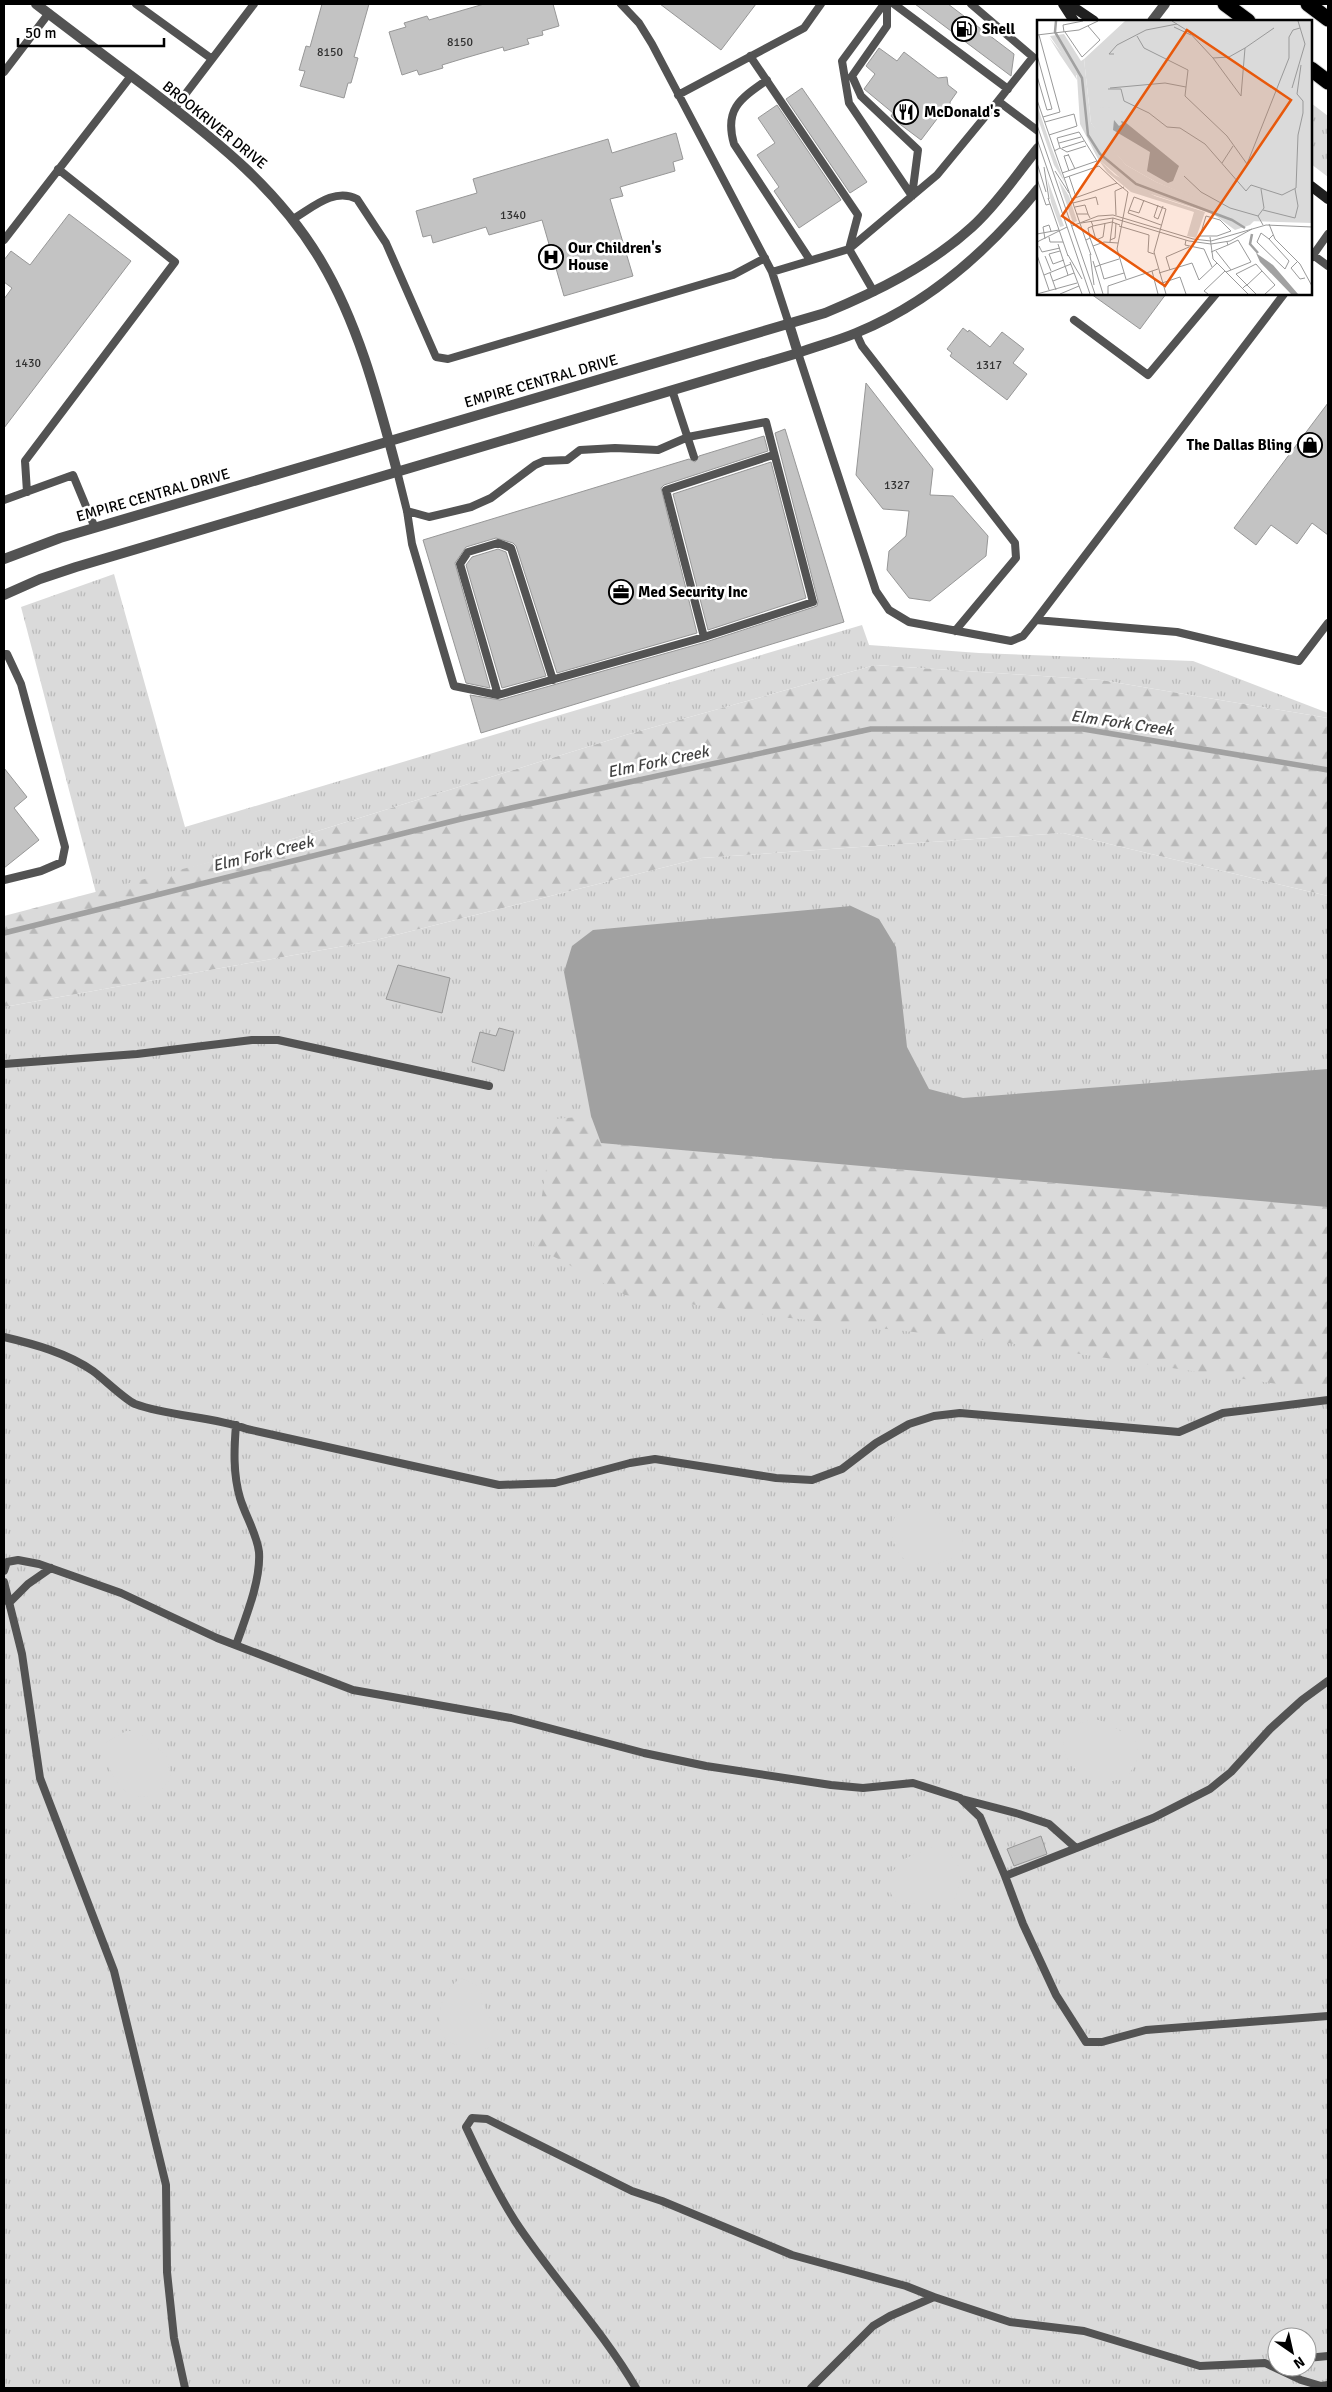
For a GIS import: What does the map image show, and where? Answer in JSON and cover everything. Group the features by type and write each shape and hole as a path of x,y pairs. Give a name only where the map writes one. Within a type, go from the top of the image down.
{"highway":[{"path":"1308,4 1328,19"},
{"path":"1229,7 1247,20"},
{"path":"1312,70 1328,82"}],"main road":[{"path":"1063,4 1073,20"},
{"path":"1069,4 1093,20"},
{"path":"1312,187 1328,199"}],"street":[{"name":"BROOKRIVER DRIVE","path":"36,4 174,108 250,170 293,219 321,261 350,320 397,471"},
{"path":"1153,20 1165,4"},
{"name":"EMPIRE CENTRAL DRIVE","path":"4,559 60,538 825,313 874,292 943,251 973,226 1037,149"},
{"path":"4,595 40,579 76,567 798,353 856,333 902,310 955,275 1012,222 1037,190"},
{"path":"789,324 798,353"}],"lane":[{"path":"136,4 212,59"},
{"path":"174,108 254,4"},
{"path":"621,4 638,23 652,44 765,258 772,272 789,324"},
{"path":"678,95 804,28 822,4"},
{"path":"886,4 842,61 849,103 912,196"},
{"path":"886,4 887,26 852,76 860,96 918,150 912,196"},
{"path":"894,4 1008,89"},
{"path":"772,272 850,249 937,175 1033,57 971,4"},
{"path":"4,72 49,14"},
{"path":"750,56 858,215 850,249 874,292"},
{"path":"4,240 131,76"},
{"path":"767,80 742,97 733,111 730,121 730,132 734,144 810,260"},
{"path":"998,101 1037,130"},
{"path":"27,492 25,461 175,262 58,169"},
{"path":"293,219 333,196 341,194 357,199 386,243 436,357 448,359 733,275 765,258"},
{"path":"1328,234 1312,256 1328,266"},
{"path":"1074,320 1148,375 1215,295"},
{"path":"798,353 876,591 889,610 909,622 1011,641 1023,636 1036,620 1283,295"},
{"path":"856,333 862,346 1014,543 1016,558 955,631"},
{"path":"672,390 694,457"},
{"path":"397,471 407,511 412,544 454,686 498,695 704,637 813,602 773,455 766,422 688,437 658,450 615,448 580,450 567,460 544,461 536,465 491,498 471,508 429,517 407,511"},
{"path":"704,637 666,490 773,455"},
{"path":"4,500 73,475 95,528"},
{"path":"498,695 460,564 468,552 498,543 512,548 553,680"},
{"path":"1036,620 1177,632 1299,661 1328,623"},
{"path":"4,654 7,654 21,684 65,847 62,862 41,871 4,880"},
{"path":"4,1064 137,1054 252,1040 278,1040 490,1086"},
{"path":"4,1337 43,1348 69,1358 92,1370 133,1403 499,1485 555,1483 656,1459 776,1478 812,1480 842,1469 876,1443 909,1424 934,1416 960,1413 1179,1432 1223,1413 1328,1400"},
{"path":"236,1425 234,1458 236,1481 259,1551 258,1570 247,1614 236,1645"},
{"path":"4,1571 8,1562 18,1560 51,1568 121,1593 236,1645 353,1690 511,1718 644,1753 706,1766 830,1785 863,1788 913,1784 1049,1824 1076,1848"},
{"path":"9,1603 28,1584 51,1568"},
{"path":"4,1582 22,1654 40,1778 114,1971 166,2185 168,2282 174,2338 185,2388"},
{"path":"1005,1876 1153,1818 1210,1789 1231,1772 1270,1729 1302,1700 1328,1681"},
{"path":"960,1798 980,1817 1023,1924 1056,1995 1086,2042 1102,2042 1146,2030 1328,2016"},
{"path":"636,2388 616,2354 516,2222 485,2169 466,2126 472,2118 487,2119 632,2191 662,2201 792,2255 906,2286 1010,2322 1084,2331 1200,2366 1265,2363 1301,2380 1322,2386 1328,2385"},
{"path":"812,2388 873,2326 890,2316 934,2297"}],"green space":[{"path":"1312,104 1328,116 1328,177 1312,165"},
{"path":"114,574 185,827 862,625 869,645 979,653 1193,661 1328,713 1328,718 1101,680 875,665 629,734 263,848 96,893 21,607"},
{"path":"875,665 1101,680 1328,718 1328,896 1063,833 701,858 372,941 4,1007 4,916 263,848 629,734"},
{"path":"1063,833 1328,896 1328,2388 4,2388 4,1007 372,941 701,858"},
{"path":"591,1116 602,1143 1328,1207 1328,1385 1277,1384 1002,1342 781,1317 625,1295 534,1246 554,1119"},
{"path":"908,1508 942,1515 961,1535 963,1544 960,1552 953,1558 931,1565 908,1563 897,1550 892,1533 892,1525 900,1512"},
{"path":"1090,1720 1099,1720 1135,1738 1137,1749 1136,1763 1127,1776 1110,1781 1094,1780 1080,1773 1070,1763 1064,1750 1065,1738 1073,1727"},
{"path":"126,1731 137,1731 166,1755 171,1777 163,1788 152,1795 143,1797 129,1794 118,1784 103,1758 107,1742"},
{"path":"935,1846 945,1848 958,1866 960,1884 954,1899 944,1903 904,1904 895,1901 887,1886 888,1876 906,1858"},
{"path":"461,1978 480,1987 487,2014 499,2032 495,2043 487,2049 468,2048 457,2045 441,2035 440,2010 442,2003 449,1989"}],"shaded area":[{"path":"851,906 879,919 896,947 907,1047 929,1089 963,1098 1328,1069 1328,1207 601,1143 591,1116 564,972 572,946 593,930"}],"building":[{"path":"322,4 369,4 354,57 358,58 351,83 348,83 344,98 300,86 305,71 299,70 306,46 310,47"},
{"path":"484,4 553,4 559,26 542,31 543,35 527,39 529,44 504,51 503,47 442,65 443,68 419,75 417,70 402,75 389,32 406,27 404,23 427,16 429,20"},
{"path":"660,4 756,4 721,50"},
{"name":"Shell","path":"915,4 948,4 1014,54 1011,76"},
{"path":"879,48 897,61 904,52 938,78 947,77 948,85 957,92 950,102 951,110 943,111 921,140 897,122 891,116 893,113 864,89 875,74 866,66"},
{"path":"802,88 867,182 850,193 786,99"},
{"path":"777,105 841,200 799,228 774,191 779,187 757,155 775,143 758,118"},
{"path":"676,133 683,159 673,162 675,171 620,187 623,196 610,199 633,276 564,296 542,220 489,235 486,227 433,243 431,235 423,237 416,211 477,193 473,179 608,139 612,153"},
{"path":"69,214 131,261 4,428 4,299 12,288 4,282 4,260 11,251 30,265"},
{"path":"1092,295 1165,295 1140,329"},
{"path":"963,328 968,332 969,330 990,347 1002,332 1024,349 1013,363 1027,374 1007,400 950,356 952,353 947,349"},
{"path":"866,383 933,469 930,495 953,496 988,536 986,556 930,601 909,598 887,570 889,551 906,536 909,511 883,509 856,475"},
{"path":"1328,403 1328,535 1312,523 1297,544 1271,525 1256,545 1234,528"},
{"path":"785,429 844,622 481,733 470,695 500,700 706,642 817,606 818,601 775,433"},
{"path":"764,436 768,451 664,485 661,488 697,633 557,673 516,546 513,543 496,538 466,547 455,563 490,688 466,683 423,540 689,459 695,462 699,456"},
{"path":"771,462 806,598 708,630 673,494"},
{"path":"498,549 506,552 546,676 502,688 466,565 472,557"},
{"path":"4,768 27,797 14,808 39,840 4,868"},
{"path":"398,965 450,978 442,1013 386,999"},
{"path":"499,1028 514,1032 504,1071 472,1062 480,1032 496,1036"},
{"path":"1041,1836 1047,1854 1014,1866 1007,1849"}],"waterway":[{"name":"Elm Fork Creek","path":"4,933 461,819 871,729 1083,729 1328,770"}],"place":[{"name":"Shell","path":"964,29"},
{"name":"McDonald's","path":"906,112"},
{"name":"Our Children's House","path":"551,257"},
{"name":"The Dallas Bling","path":"1310,445"},
{"name":"Med Security Inc","path":"621,592"}]}
